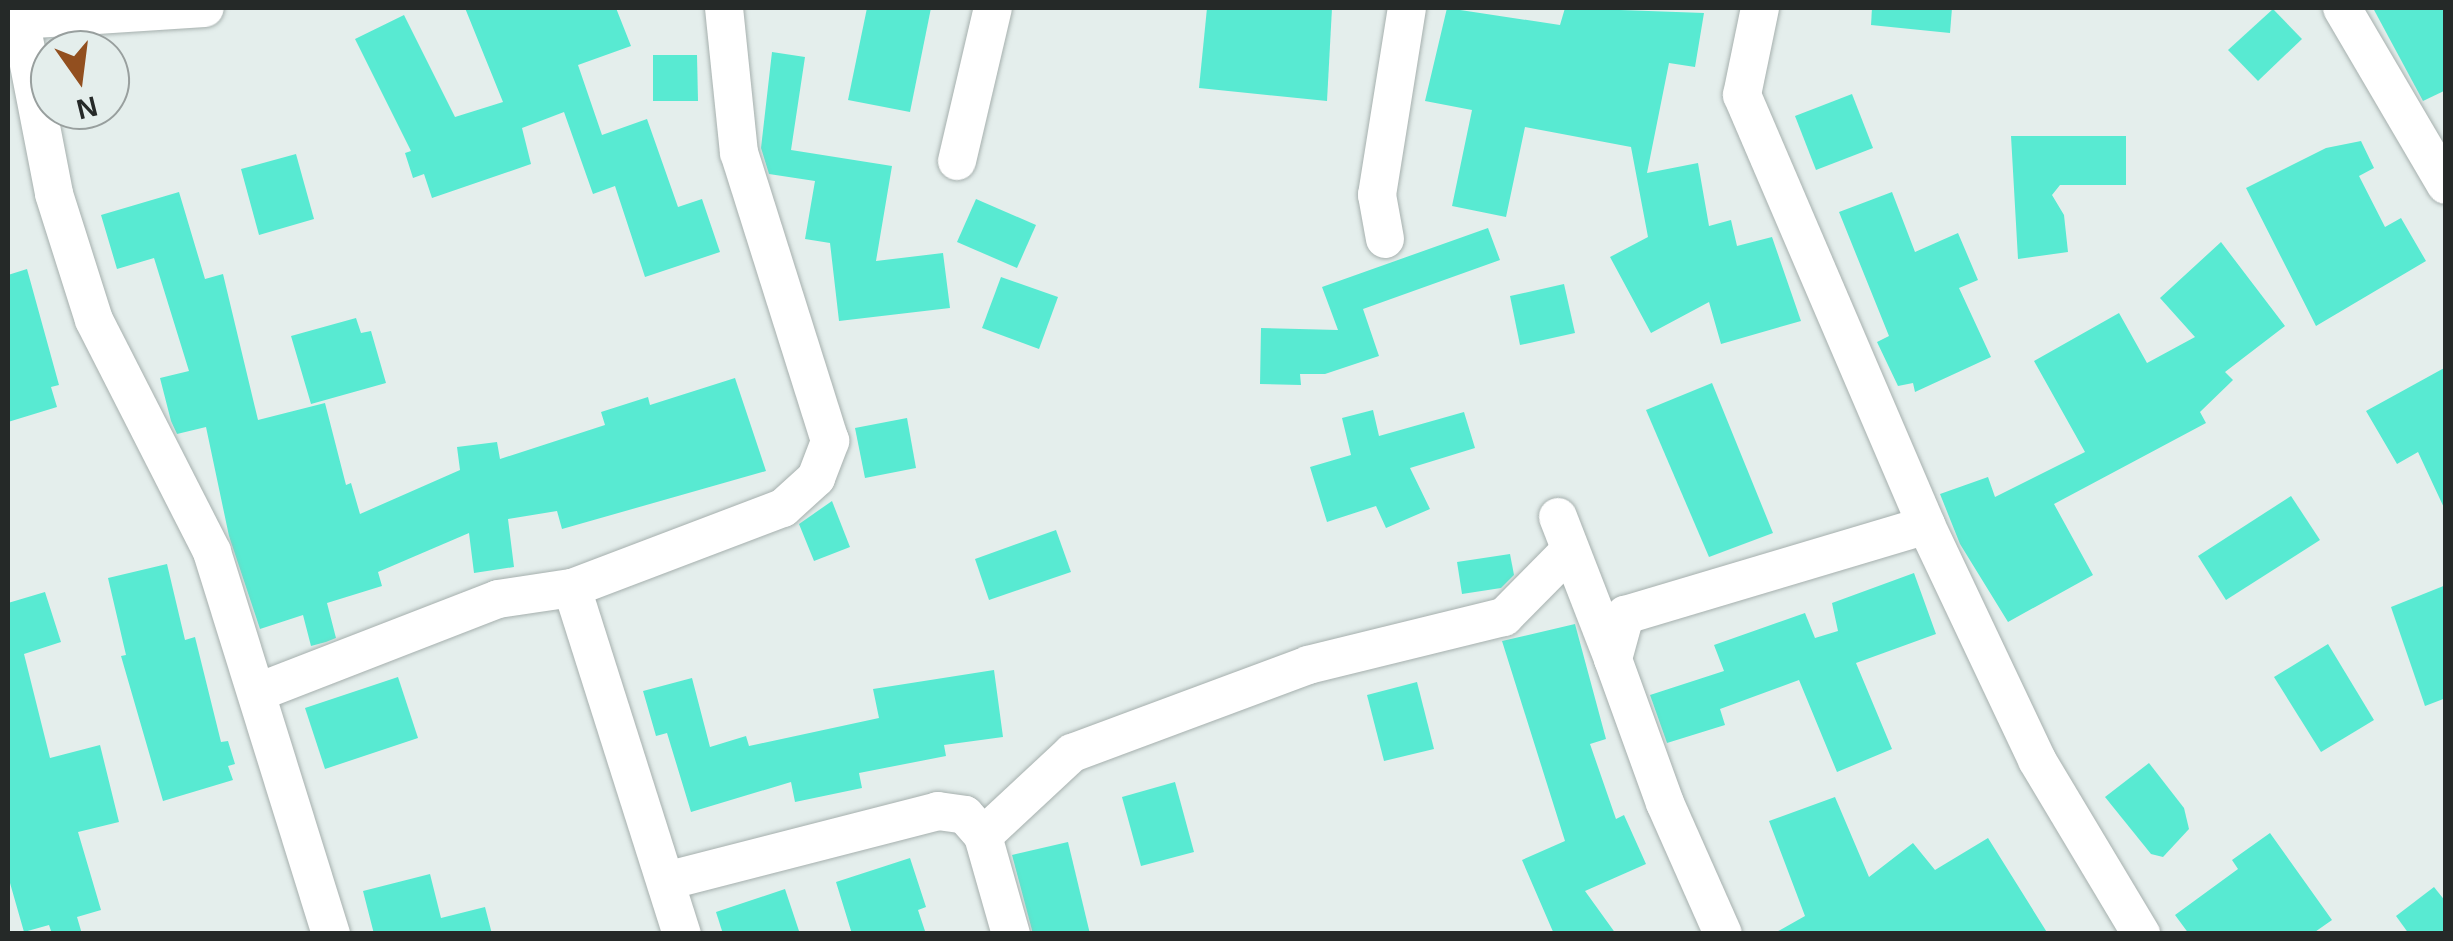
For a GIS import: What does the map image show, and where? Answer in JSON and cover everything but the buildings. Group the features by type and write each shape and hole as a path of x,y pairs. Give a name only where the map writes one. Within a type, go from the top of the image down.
{"street":[{"path":"205,8 19,14 54,194 94,320 212,552 261,692 326,930"},
{"path":"261,692 498,599 572,588 783,508 816,478 830,441 739,154 724,8"},
{"path":"957,161 993,8"},
{"path":"1385,240 1377,196 1407,8"},
{"path":"1760,8 1742,95 1926,525 2037,760 2141,934"},
{"path":"2342,8 2446,185"},
{"path":"1613,659 1625,615 1926,525"},
{"path":"984,836 1072,753 1308,665 1504,617 1564,533 1665,803 1723,934"},
{"path":"572,588 682,934"},
{"path":"666,881 938,811 965,815 984,836 1011,934"}]}
